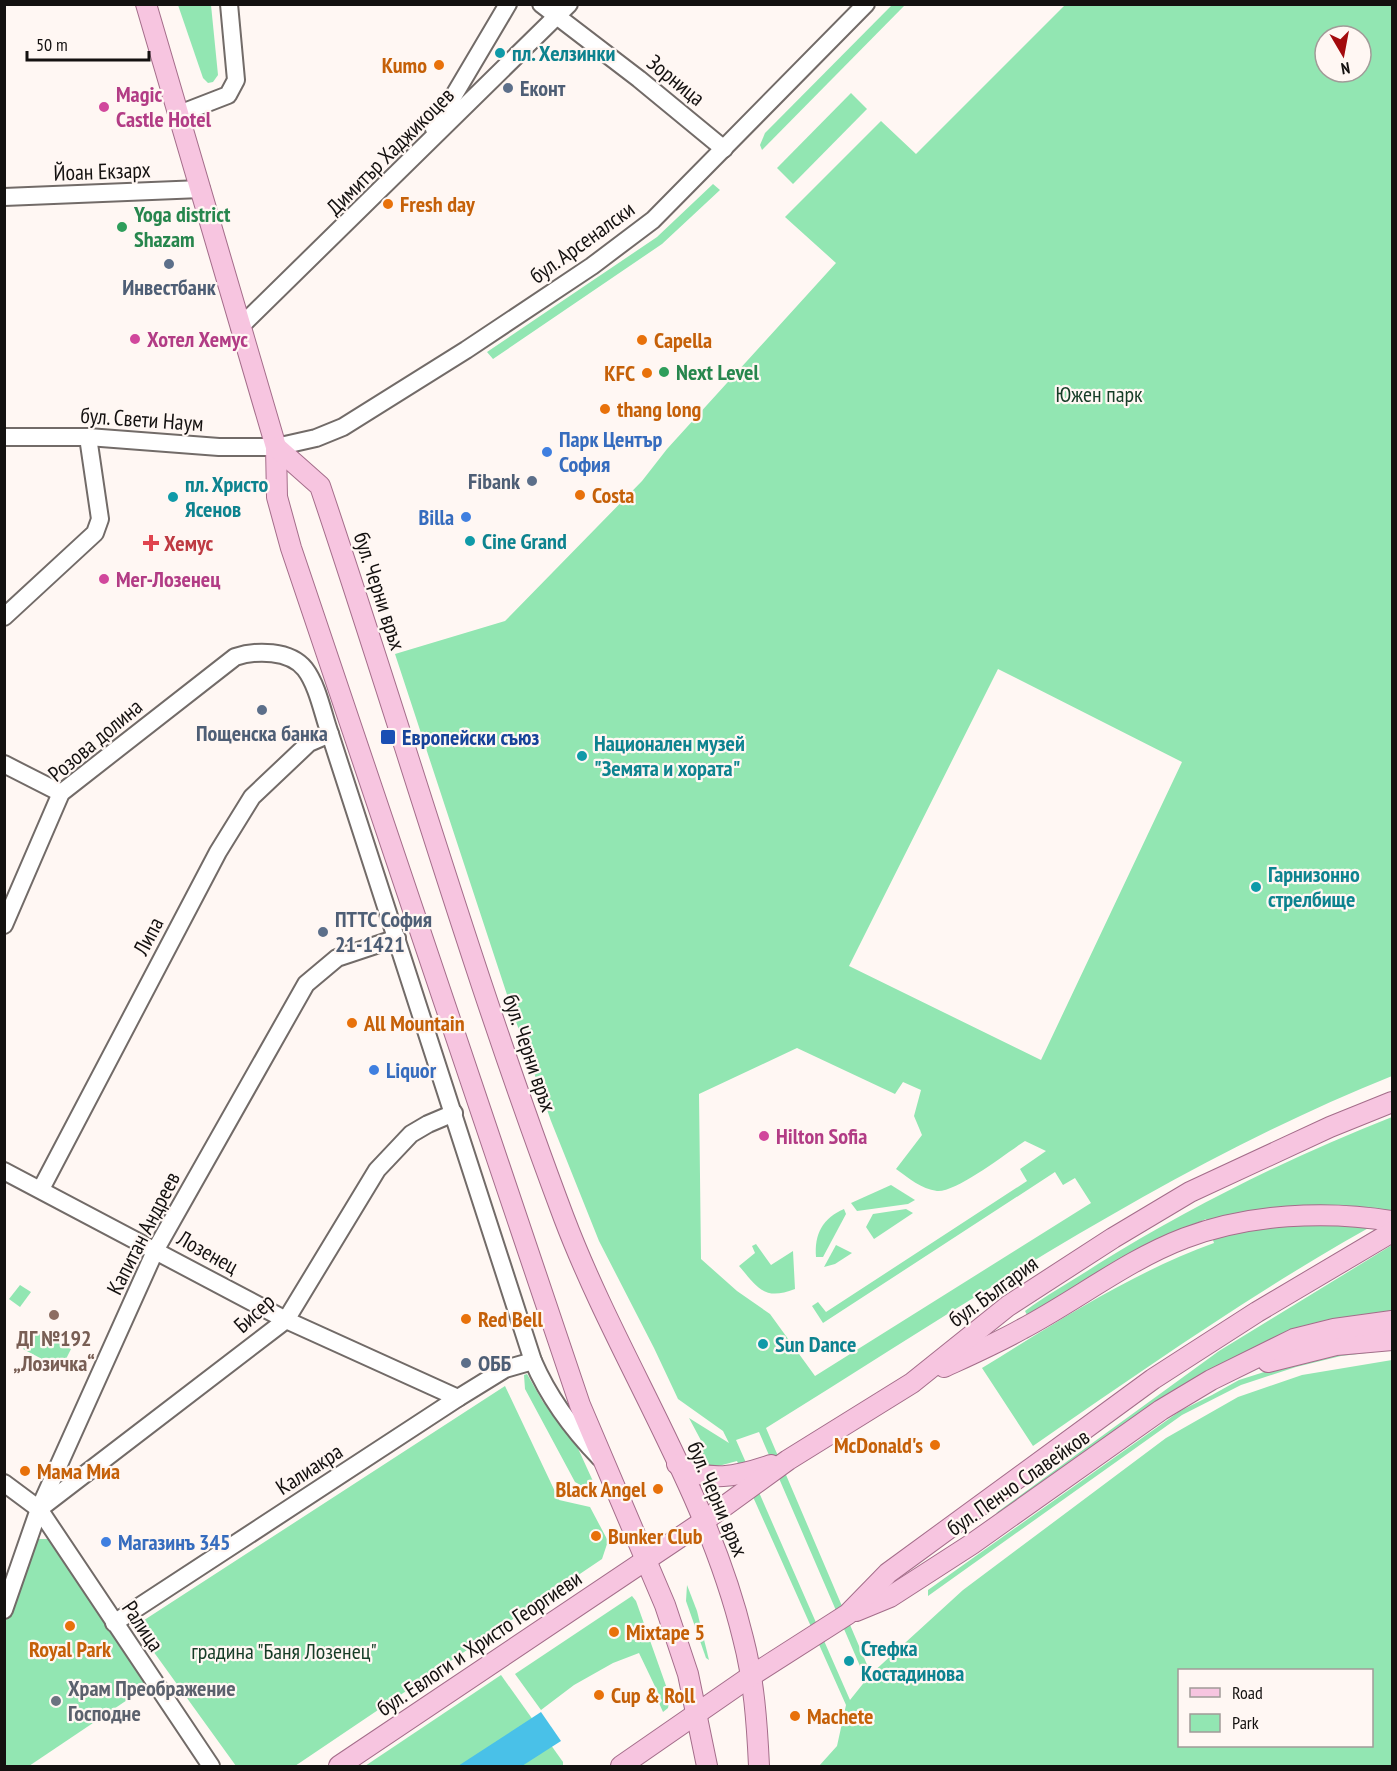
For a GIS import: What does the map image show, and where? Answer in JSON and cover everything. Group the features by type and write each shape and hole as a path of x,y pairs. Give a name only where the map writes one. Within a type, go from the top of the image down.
{"main road":[{"path":"146,4 276,447 277,497 291,548 569,1373 672,1623 697,1715 707,1767"},
{"name":"бул. Черни връх","path":"276,447 320,486 530,1126 589,1277 704,1521 731,1593 751,1676 759,1767"},
{"name":"бул. България","path":"646,1560 788,1460 912,1383 1008,1306 1171,1204 1263,1157 1392,1102"},
{"path":"912,1383 1022,1329 1137,1262 1184,1238 1210,1230 1277,1218 1312,1216 1392,1221"},
{"path":"621,1767 751,1676 848,1614 888,1573 1153,1380 1257,1312 1392,1232"},
{"name":"бул. Пенчо Славейков","path":"848,1614 890,1597 925,1575 1161,1410 1211,1380 1294,1339 1335,1329 1392,1321"},
{"name":"бул. Пенчо Славейков","path":"1211,1380 1299,1353 1336,1345 1392,1340"},
{"path":"677,1464 700,1475 720,1477 748,1473 788,1460"},
{"name":"бул. Евлоги и Христо Георгиеви","path":"339,1767 646,1560"}],"street":[{"path":"179,114 228,95 236,80 229,4"},
{"path":"421,150 508,4"},
{"name":"Зорница","path":"541,4 724,149"},
{"name":"Димитър Хаджикоцев","path":"240,327 569,4"},
{"name":"бул. Арсеналски","path":"276,447 316,438 344,427 466,350 592,266 652,220 866,4"},
{"name":"Йоан Екзарх","path":"4,197 201,189"},
{"name":"бул. Свети Наум","path":"4,437 88,437 219,447 276,447"},
{"path":"4,617 95,533 100,519 88,437"},
{"name":"Розова долина","path":"4,926 61,793 235,657 248,653 276,655 299,663 305,669 330,734"},
{"path":"330,734 398,938 533,1361 554,1402 576,1433 605,1463"},
{"name":"Липа","path":"41,1189 218,852 252,797 309,742 330,734"},
{"path":"4,764 61,793"},
{"name":"Капитан Андреев","path":"4,1610 39,1509 156,1249 306,984 337,958 398,938"},
{"name":"Бисер","path":"39,1509 286,1320 376,1170 411,1134 454,1113"},
{"name":"Лозенец","path":"4,1171 156,1249 286,1320 458,1398"},
{"name":"Калиакра","path":"114,1623 458,1398 505,1369 533,1361"},
{"path":"4,1483 39,1509"},
{"name":"Ралица","path":"39,1509 212,1767"}],"green space":[{"path":"178,5 211,5 218,75 213,82 208,83 203,78"},
{"path":"892,5 905,5 762,150 760,145 765,133"},
{"name":"Южен парк","path":"1065,5 1392,5 1392,1076 1229,1151 1150,1193 995,1285 766,1428 871,1674 963,1590 1166,1438 1238,1397 1302,1375 1392,1360 1392,1766 819,1766 837,1746 846,1705 737,1461 711,1468 691,1455 705,1448 689,1418 729,1443 723,1431 678,1399 599,1241 551,1121 513,1013 395,654 505,621 642,481 667,449 836,263 785,217 881,121 916,154","holes":["998,669 1182,762 1041,1060 849,966","797,1048 895,1094 903,1082 921,1090 914,1116 922,1135 896,1169 926,1188 937,1191 956,1186 1025,1141 1046,1151 1020,1169 1027,1181 826,1312 818,1302 812,1306 823,1323 1055,1172 1063,1185 1075,1178 1091,1203 815,1376 770,1314 737,1291 701,1259 699,1094","759,1432 866,1680 850,1700 736,1440"]},
{"path":"851,93 867,109 793,184 777,168"},
{"path":"713,184 720,190 662,244 493,359 487,352 657,237"},
{"path":"1392,1117 1392,1215 1254,1297 1033,1446 982,1368 1066,1316 1124,1284 1183,1255 1214,1243 1206,1219 1135,1251 1038,1310 1027,1315 1025,1311 1169,1222 1279,1166"},
{"path":"891,1185 915,1200 908,1204 857,1211 851,1203"},
{"path":"844,1209 846,1214 823,1257 816,1257 818,1234 821,1228 830,1217"},
{"path":"906,1209 913,1213 874,1239 866,1227 873,1214"},
{"path":"756,1244 771,1265 793,1251 795,1289 776,1294 769,1293 751,1281 739,1266 755,1253 752,1246"},
{"path":"836,1245 852,1253 835,1264 824,1267"},
{"path":"1392,1245 1392,1311 1365,1316 1261,1349 1004,1511 996,1513 1219,1351"},
{"path":"20,1285 31,1292 20,1307 9,1299"},
{"path":"32,1330 71,1349 61,1369 23,1349"},
{"path":"1392,1346 1392,1350 1341,1356 1296,1367 1241,1385 1182,1415 928,1596 928,1590 1180,1411 1239,1380 1293,1363 1342,1351"},
{"path":"527,1374 543,1402 576,1444 597,1490 586,1488 575,1482 525,1389 524,1375"},
{"name":"градина \"Баня Лозенец\"","path":"505,1386 559,1500 590,1507 608,1541 602,1559 295,1766 236,1766 135,1626"},
{"path":"36,1539 51,1539 148,1686 29,1766 7,1766 4,1762 4,1626"},
{"path":"687,1585 697,1611 709,1660 706,1658 686,1601"},
{"path":"632,1596 636,1601 670,1697 668,1708 663,1712 659,1703 662,1701 639,1653 613,1663 574,1685 541,1710 515,1674"},
{"path":"501,1675 563,1762 563,1766 365,1766"}],"water":[{"path":"541,1712 561,1741 522,1766 458,1766"}],"place":[{"name":"пл. Хелзинки","path":"500,53"},
{"name":"Kumo","path":"439,65"},
{"name":"Еконт","path":"508,88"},
{"name":"Magic Castle Hotel","path":"104,107"},
{"name":"Fresh day","path":"388,204"},
{"name":"Yoga district Shazam","path":"122,227"},
{"name":"Инвестбанк","path":"169,264"},
{"name":"Хотел Хемус","path":"135,339"},
{"name":"Capella","path":"642,340"},
{"name":"Next Level","path":"664,372"},
{"name":"KFC","path":"647,373"},
{"name":"thang long","path":"605,409"},
{"name":"Парк Център София","path":"547,452"},
{"name":"Fibank","path":"532,481"},
{"name":"Costa","path":"580,495"},
{"name":"пл. Христо Ясенов","path":"173,497"},
{"name":"Billa","path":"466,517"},
{"name":"Cine Grand","path":"470,541"},
{"name":"Хемус","path":"151,543"},
{"name":"Мег-Лозeнец","path":"104,579"},
{"name":"Пощенска банка","path":"262,710"},
{"name":"Европейски съюз","path":"388,737"},
{"name":"Национален музей \"Земята и хората\"","path":"582,756"},
{"name":"Гарнизонно стрелбище","path":"1256,887"},
{"name":"ПТТС София 21-1421","path":"323,932"},
{"name":"All Mountain","path":"352,1023"},
{"name":"Liquor","path":"374,1070"},
{"name":"Hilton Sofia","path":"764,1136"},
{"name":"ДГ №192 „Лозичка“","path":"54,1315"},
{"name":"Red Bell","path":"466,1319"},
{"name":"Sun Dance","path":"763,1344"},
{"name":"ОББ","path":"466,1363"},
{"name":"McDonald's","path":"935,1445"},
{"name":"Мама Миа","path":"25,1471"},
{"name":"Black Angel","path":"658,1489"},
{"name":"Bunker Club","path":"596,1536"},
{"name":"Магазинъ 345","path":"106,1542"},
{"name":"Royal Park","path":"70,1626"},
{"name":"Mixtape 5","path":"614,1632"},
{"name":"Стефка Костадинова","path":"849,1661"},
{"name":"Cup & Roll","path":"599,1695"},
{"name":"Храм Преображение Господне","path":"56,1701"},
{"name":"Machete","path":"795,1716"}]}
